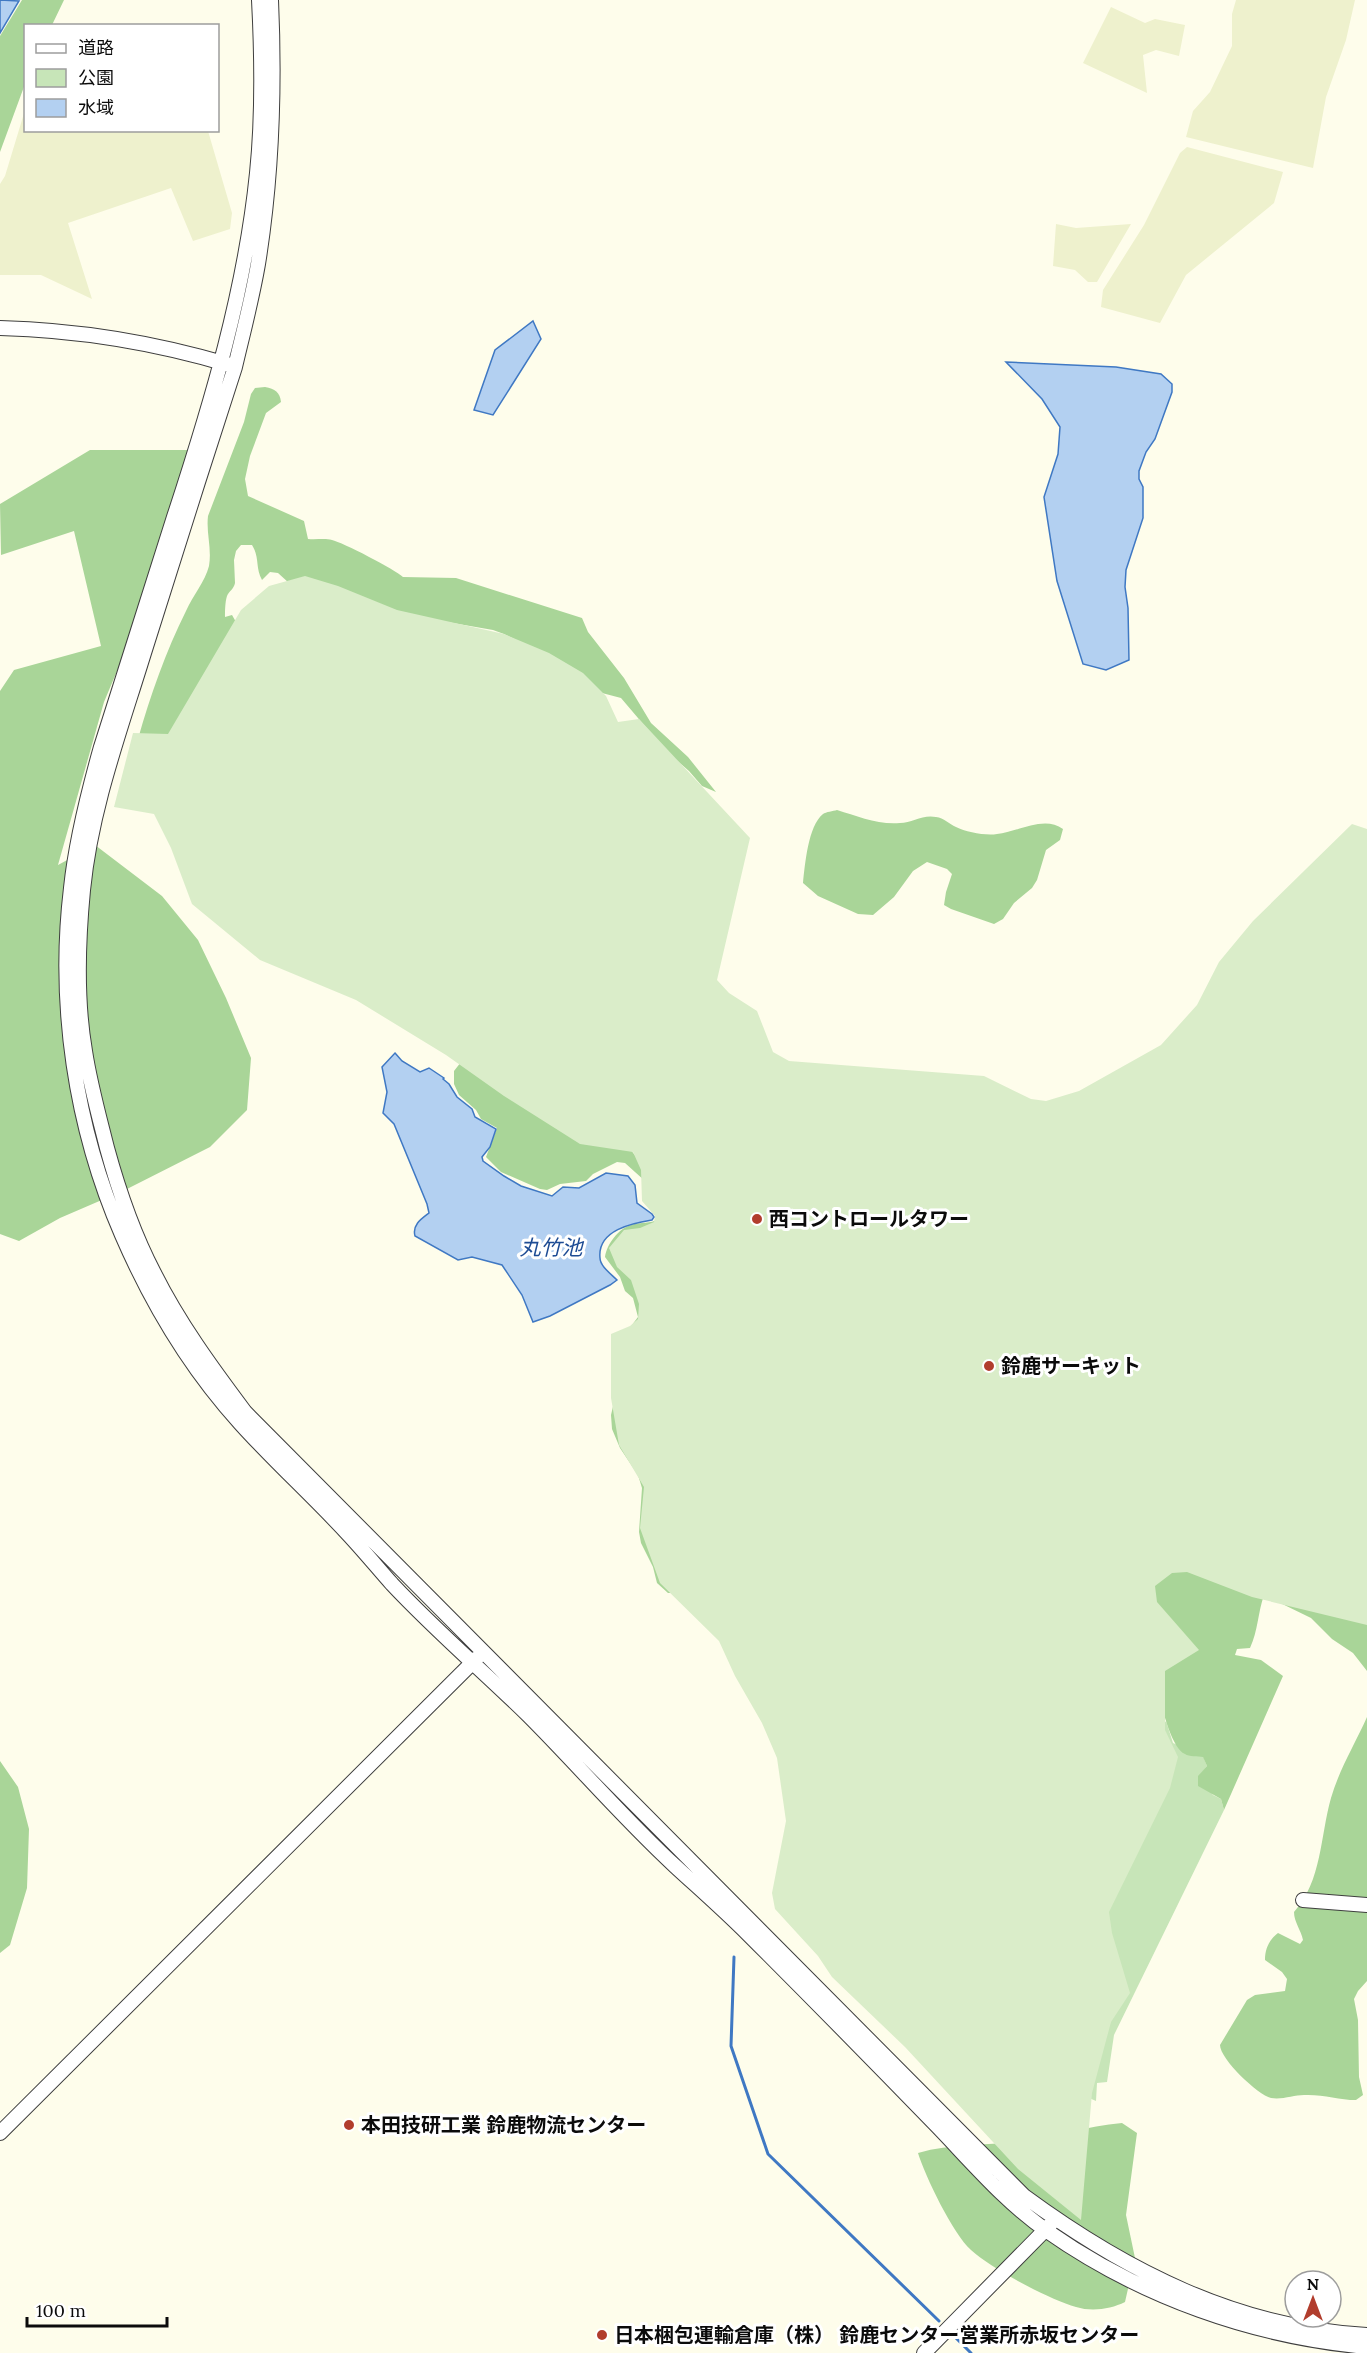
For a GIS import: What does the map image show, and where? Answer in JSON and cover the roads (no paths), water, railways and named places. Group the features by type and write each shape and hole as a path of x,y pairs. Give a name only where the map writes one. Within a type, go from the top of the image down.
{"street":[{"path":"259,0 262,54 258,171 228,365 210,406 101,747 78,842 70,890 68,1015 77,1085 96,1162 121,1234 144,1282 186,1353 237,1420 349,1535 394,1585 526,1713 674,1866 711,1897 985,2178 1046,2230 1118,2273 1212,2314 1282,2335 1367,2347"},
{"path":"271,0 273,107 270,171 257,265 112,753 99,803 83,888 80,928 81,1015 84,1050 97,1112 118,1188 134,1232 154,1275 197,1348 246,1412 1024,2196 1124,2262 1184,2291 1219,2304 1288,2324 1325,2331 1367,2335"},
{"path":"0,328 66,332 124,341 228,365"},
{"path":"0,2133 483,1652"},
{"path":"1303,1900 1367,1905"},
{"path":"924,2353 1056,2219"}],"water":[{"path":"0,0 19,1 0,33"},
{"path":"533,321 541,339 493,415 474,410 495,350"},
{"path":"1006,362 1116,367 1161,374 1172,384 1172,392 1155,439 1146,452 1139,471 1139,479 1143,487 1143,518 1126,570 1125,587 1128,608 1129,660 1106,670 1083,664 1057,581 1044,497 1058,454 1060,427 1042,399"},
{"name":"丸竹池","path":"395,1053 402,1061 420,1072 429,1068 444,1078 457,1097 472,1109 475,1117 496,1129 490,1147 482,1157 483,1161 521,1186 552,1196 563,1187 579,1188 606,1173 628,1176 635,1185 637,1203 654,1217 652,1220 626,1226 610,1234 604,1241 600,1261 617,1280 550,1316 533,1322 522,1295 502,1265 472,1257 458,1260 415,1236 416,1225 429,1213 427,1204 394,1124 383,1113 387,1092 382,1067"}],"waterway":[{"path":"734,1957 731,2046 768,2154 939,2321"},
{"path":"954,2336 971,2353"}],"place":[{"name":"西コントロールタワー","path":"757,1219"},
{"name":"鈴鹿サーキット","path":"989,1366"},
{"name":"本田技研工業 鈴鹿物流センター","path":"349,2125"},
{"name":"日本梱包運輸倉庫（株） 鈴鹿センター営業所赤坂センター","path":"602,2335"}]}
